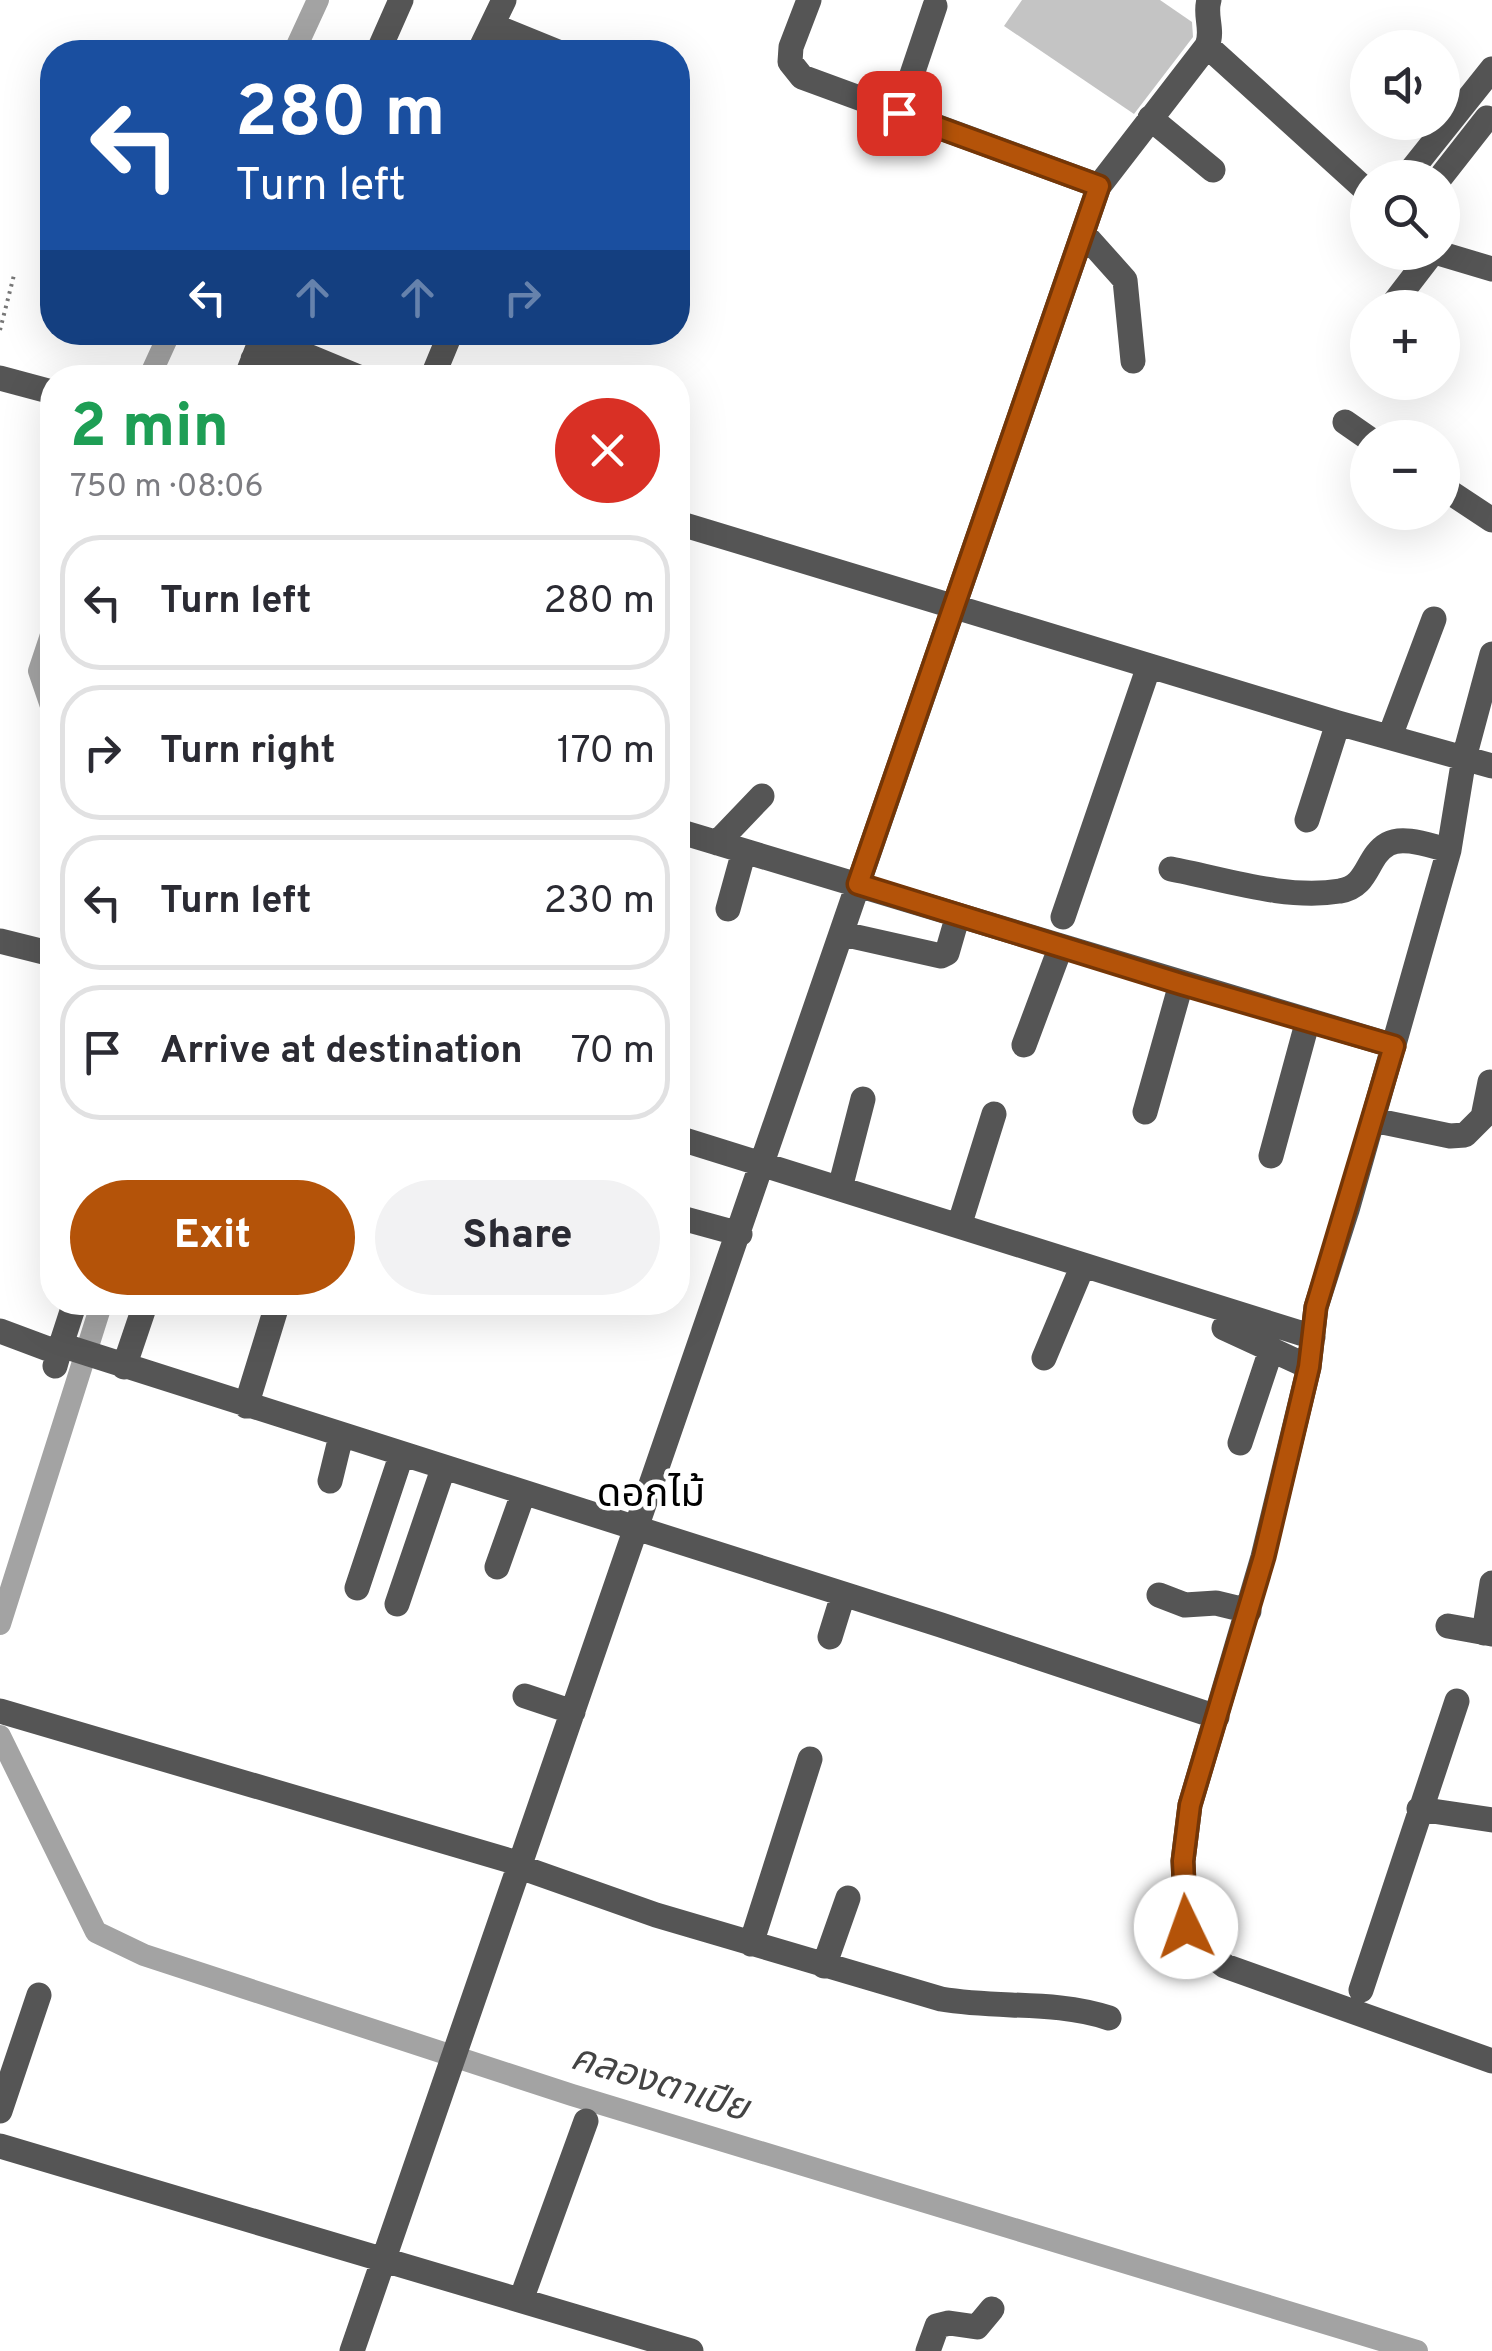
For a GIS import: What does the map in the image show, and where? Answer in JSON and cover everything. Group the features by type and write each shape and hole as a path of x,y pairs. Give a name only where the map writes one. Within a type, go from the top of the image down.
{"street":[{"path":"383,40 401,0"},
{"path":"486,40 504,0"},
{"path":"809,0 790,48 790,62 802,77 1099,186"},
{"path":"352,2351 1099,186 1207,46 1212,37 1207,15 1210,0"},
{"path":"899,113 935,6"},
{"path":"494,26 528,40"},
{"path":"1207,46 1350,176"},
{"path":"1419,160 1492,69"},
{"path":"1150,118 1213,170"},
{"path":"1454,160 1487,118"},
{"path":"1083,233 1125,280 1132,361"},
{"path":"1460,260 1492,269"},
{"path":"1404,290 1420,270"},
{"path":"257,352 309,365"},
{"path":"0,378 40,389"},
{"path":"1345,422 1350,425"},
{"path":"1460,499 1492,520"},
{"path":"690,527 1492,766"},
{"path":"1390,736 1434,619"},
{"path":"1492,654 1464,758 1449,850 1316,1307 1309,1367 1249,1612 1190,1805 1183,1861 1186,1927 1199,1946 1224,1966 1492,2061"},
{"path":"1063,917 1149,666"},
{"path":"1307,820 1338,723"},
{"path":"717,843 762,796"},
{"path":"690,835 1394,1046"},
{"path":"1171,868 1268,888 1340,892 1364,878 1388,844 1405,841 1449,850"},
{"path":"728,910 744,851"},
{"path":"843,934 941,956 947,953 958,915"},
{"path":"0,942 40,951"},
{"path":"1024,1045 1061,946"},
{"path":"1145,1112 1181,984"},
{"path":"1271,1156 1308,1020"},
{"path":"1373,1120 1450,1136 1465,1135 1483,1118 1490,1082"},
{"path":"840,1188 863,1098"},
{"path":"958,1226 994,1114"},
{"path":"690,1142 1313,1337"},
{"path":"690,1220 740,1234"},
{"path":"1044,1358 1083,1265"},
{"path":"61,1353 71,1315"},
{"path":"124,1367 142,1315"},
{"path":"246,1406 274,1315"},
{"path":"1224,1328 1309,1367"},
{"path":"0,1331 61,1353 97,1358 1217,1717"},
{"path":"1240,1444 1271,1350"},
{"path":"330,1480 341,1436"},
{"path":"357,1588 402,1456"},
{"path":"397,1604 443,1469"},
{"path":"497,1566 523,1494"},
{"path":"1448,1626 1488,1633 1492,1583"},
{"path":"830,1637 843,1595"},
{"path":"1159,1595 1185,1605 1216,1602 1249,1612"},
{"path":"525,1696 573,1712"},
{"path":"1361,1990 1457,1701"},
{"path":"7,1713 520,1866 751,1944 826,1976 978,2006 1070,2007 1109,2018"},
{"path":"751,1944 810,1759"},
{"path":"1419,1808 1492,1820"},
{"path":"826,1976 848,1898"},
{"path":"0,2111 39,1995"},
{"path":"520,2300 586,2121"},
{"path":"0,2146 691,2351"},
{"path":"928,2351 937,2326 949,2323 977,2327 992,2309"}],"path":[{"path":"0,330 14,275"}],"building":[{"path":"1022,0 1160,0 1192,22 1193,37 1134,114 1004,26"}],"waterway":[{"name":"คลองตาเปีย","path":"300,40 318,0"},
{"name":"คลองตาเปีย","path":"155,365 164,345"},
{"name":"คลองตาเปีย","path":"40,668 40,674"},
{"name":"คลองตาเปีย","path":"0,1624 98,1315"},
{"name":"คลองตาเปีย","path":"0,1736 96,1932 144,1955 572,2095 1417,2351"}],"district":[{"name":"ดอกไม้","path":"651,1496"}],"route":[{"path":"899,113 1099,186 858,884 1394,1046 1316,1307 1309,1367 1264,1557 1190,1805 1183,1861 1186,1927"}]}
